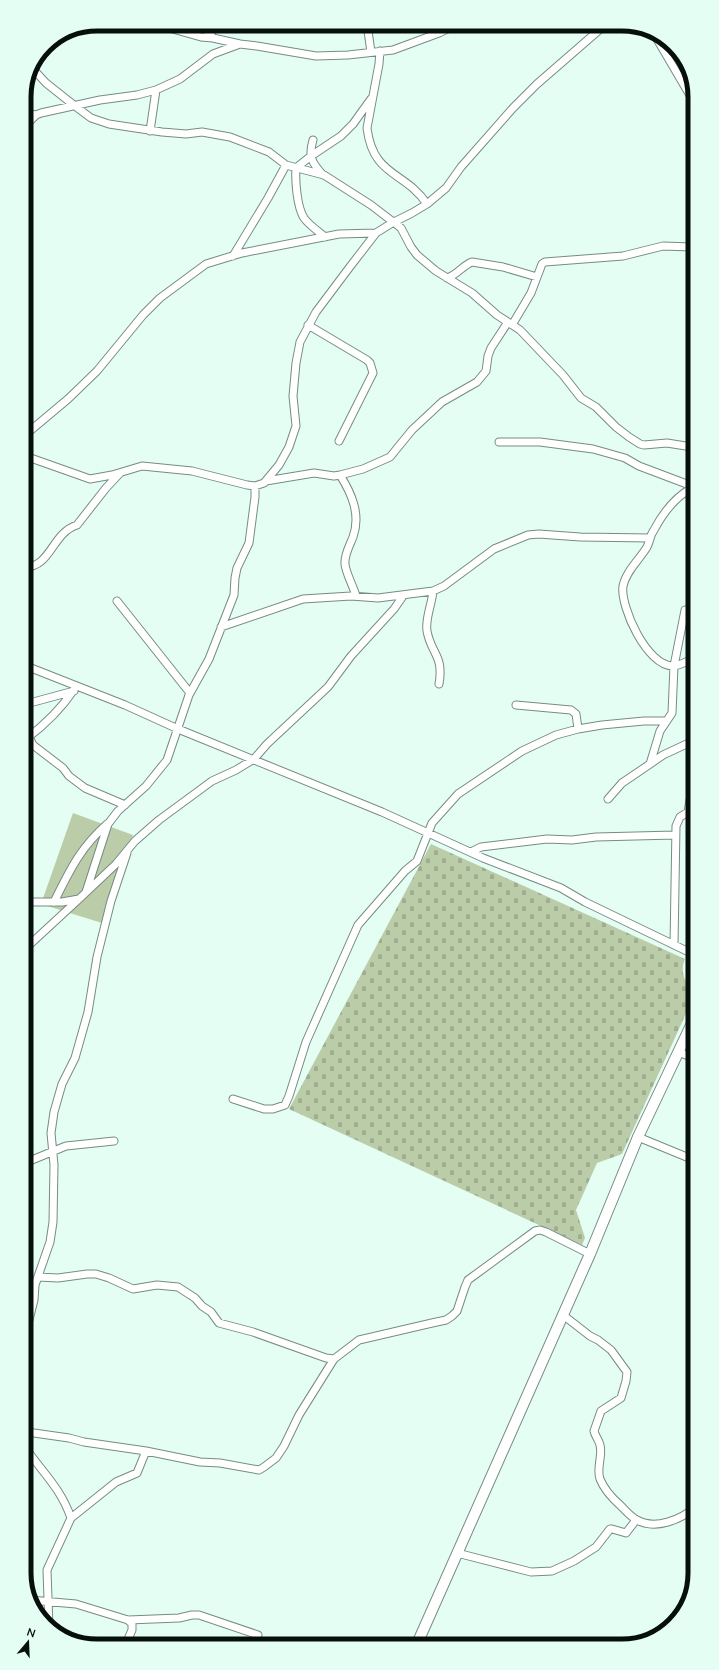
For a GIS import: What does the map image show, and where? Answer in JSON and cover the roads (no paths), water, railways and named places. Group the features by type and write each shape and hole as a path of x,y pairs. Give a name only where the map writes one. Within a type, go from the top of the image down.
{"street":[{"path":"180,31 201,37 210,36 240,44 323,57 393,50 441,31"},
{"path":"207,31 210,36"},
{"path":"210,36 215,31"},
{"path":"368,31 372,52"},
{"path":"31,458 90,479 120,473 142,466 192,471 255,486 262,485 279,465 295,432 296,426 293,396 296,363 300,342 316,312 376,233 427,204 446,188 461,167 513,108 537,84 598,31"},
{"path":"660,43 688,91"},
{"path":"31,114 36,115 100,100 137,95 156,90 180,78 213,54 240,44"},
{"path":"380,51 367,128 368,137 377,159 394,176 416,191 427,204"},
{"path":"36,72 46,83 91,118 109,124 150,131 186,134 202,132 230,137 269,152 286,165 324,175"},
{"path":"150,131 156,90"},
{"path":"296,168 341,136 353,124 372,99"},
{"path":"31,120 36,115"},
{"path":"313,140 311,156 316,167 324,175 371,205 392,223 401,228 411,248 417,255 436,271 472,293 534,343 563,375 581,398 596,407 616,427 640,444 650,446 667,443 688,446"},
{"path":"233,256 286,165"},
{"path":"296,168 298,197 302,214 305,219 325,237"},
{"path":"31,430 68,400 97,371 143,315 160,298 206,264 233,256 325,237 349,233 376,233"},
{"path":"266,481 314,473 334,476 340,475 363,469 390,458 412,430 442,402 477,382 486,371 488,356 491,348 510,324 531,293 542,264 549,261 623,256 663,246 688,247"},
{"path":"447,278 456,275 462,268 472,262 537,277"},
{"path":"308,325 367,360 370,363 373,373 339,441"},
{"path":"499,442 540,442 593,449 625,458 639,466 688,485"},
{"path":"31,566 38,565 44,559 57,539 72,526 77,524 120,473"},
{"path":"340,475 348,487 357,524 345,557 345,564 356,596"},
{"path":"54,902 77,857 125,805 146,786 167,760 178,729 182,712 190,693 209,659 234,596 234,578 249,543 254,510 255,486"},
{"path":"688,490 676,499 653,530 647,546 624,580 623,593 624,602 629,616 647,649 660,662 674,666 688,661"},
{"path":"221,627 303,599 356,596 378,598 433,591 444,586 494,549 528,535 539,534 580,537 650,538"},
{"path":"433,591 427,625 430,639 441,667 439,684"},
{"path":"31,943 92,888 135,841 154,824 212,781 236,770 254,759 267,744 328,687 351,656 394,609 403,596"},
{"path":"117,601 190,693"},
{"path":"650,764 660,731 672,713 674,666 684,610"},
{"path":"31,668 125,705 178,729 254,759 428,832 471,852 562,888 585,902 688,952"},
{"path":"31,703 82,688"},
{"path":"31,735 37,731 68,698 72,691"},
{"path":"516,704 571,710 576,714 578,729"},
{"path":"233,1099 264,1109 274,1110 285,1105 306,1042 358,925 405,872 417,861 432,823 458,794 522,751 539,742 578,729 644,721 666,721"},
{"path":"31,742 63,768 69,776 85,788 125,805"},
{"path":"608,799 622,783 663,755 688,743"},
{"path":"674,945 676,865 675,835 677,821 688,812"},
{"path":"86,892 108,824"},
{"path":"471,852 481,847 547,839 572,840 675,835"},
{"path":"31,1309 38,1277 50,1242 53,1222 54,1166 51,1133 54,1112 62,1084 75,1058 88,1012 99,949 111,901 127,851"},
{"path":"31,902 54,902 79,899"},
{"path":"419,1639 564,1314 638,1136 688,1031"},
{"path":"678,1052 688,1056"},
{"path":"638,1136 688,1157"},
{"path":"31,1160 66,1146 114,1141"},
{"path":"31,1433 255,1470 264,1467 276,1458 284,1446 299,1415 334,1359 359,1340 446,1320 457,1311 468,1280 536,1231 540,1230 546,1232 590,1254"},
{"path":"38,1277 58,1278 96,1274 133,1289 157,1284 178,1287 195,1298 219,1323 260,1334 326,1358 334,1359"},
{"path":"564,1314 590,1336 598,1340 610,1350 627,1372 621,1398 601,1411 594,1431 600,1446 599,1470 601,1481 617,1503 636,1520 656,1524 681,1518 688,1512"},
{"path":"49,1619 47,1570 71,1518 116,1482 137,1473 146,1451"},
{"path":"31,1456 53,1483 65,1502 71,1518"},
{"path":"457,1553 531,1572 552,1571 574,1562 596,1547 610,1530 612,1529 626,1533 636,1520"},
{"path":"37,1601 76,1604 128,1620 199,1615 258,1635"},
{"path":"128,1620 132,1624 132,1630 128,1639"}]}
